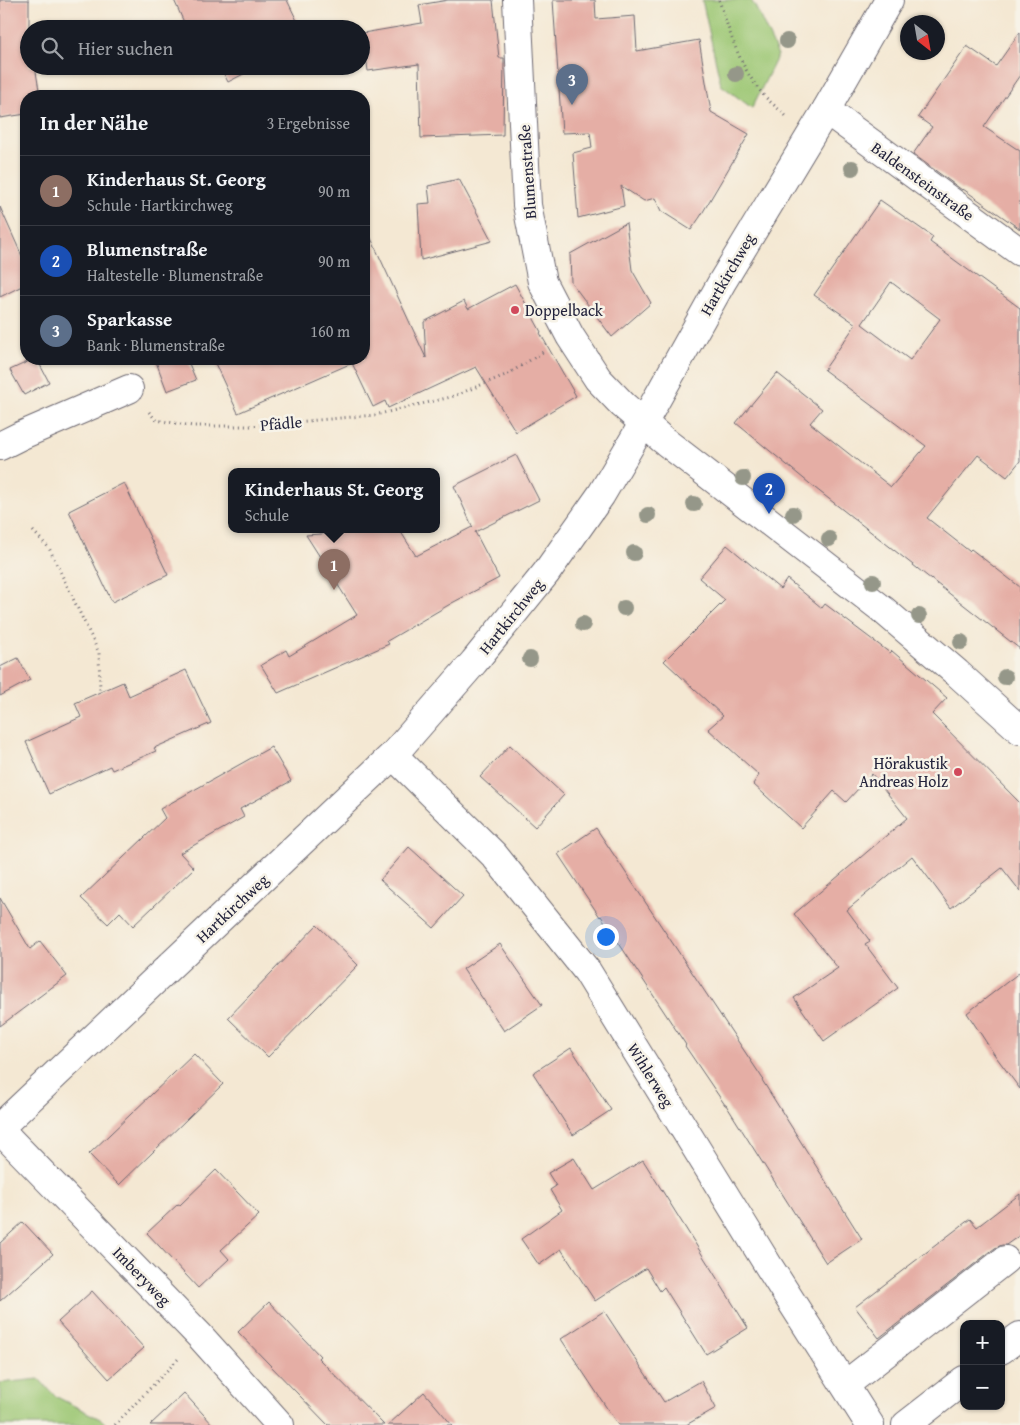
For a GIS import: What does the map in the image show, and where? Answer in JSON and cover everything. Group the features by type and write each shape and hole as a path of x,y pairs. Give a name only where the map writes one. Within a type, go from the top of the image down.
{"street":[{"name":"Blumenstraße","path":"517,0 527,205 542,282 570,336 598,379 623,405 662,439 882,609 1020,730"},
{"name":"Hartkirchweg","path":"0,1128 393,756 474,662 546,573 601,495 722,282 826,110 889,0"},
{"name":"Baldensteinstraße","path":"826,110 1020,252"},
{"path":"0,446 129,389"},
{"name":"Wihlerweg","path":"393,756 494,855 587,971 763,1257 870,1425"},
{"name":"Imberyweg","path":"0,1128 200,1336 280,1425"},
{"path":"845,1385 1006,1260"},
{"path":"1005,1347 1020,1336"},
{"path":"906,1425 960,1383"}],"path":[{"path":"720,0 734,46 748,73 762,93 808,138"},
{"name":"Pfädle","path":"129,389 156,420 193,426 250,426 375,416 451,397 508,374 570,336"},
{"path":"33,531 49,548 98,653 100,692"},
{"path":"115,1425 200,1336"}],"green space":[{"path":"702,0 751,0 778,55 752,108 721,85"},
{"path":"39,1379 55,1396 102,1420 107,1425 0,1425 0,1383"}],"building":[{"path":"0,0 29,0 29,20 20,20 20,75 36,75 39,90 20,90 20,115 0,118"},
{"path":"174,0 287,0 297,20 183,20"},
{"path":"448,0 493,0 499,58 504,58 503,135 421,138 419,64 370,71 370,32 422,23 419,5"},
{"path":"553,0 595,0 596,19 635,16 637,51 699,40 711,112 749,134 691,230 661,211 655,198 644,201 621,186 624,206 578,218 573,153 592,148 590,132 562,133"},
{"path":"1020,32 1020,75 984,127 1020,151 1020,229 913,154 932,127 918,117 967,46 996,66"},
{"path":"224,75 242,75 228,82"},
{"path":"459,179 492,241 421,260 418,204 430,203 428,186"},
{"path":"880,200 933,237 930,242 1020,308 1020,461 1007,477 978,455 927,518 1020,587 1020,649 815,488 736,423 777,373 822,409 810,423 891,487 926,446 824,370 856,324 814,295","holes":["891,282 940,319 910,360 862,324"]},
{"path":"0,207 20,252 20,287 0,297"},
{"path":"626,223 632,270 651,303 612,337 571,282 570,254"},
{"path":"370,236 426,358 424,322 464,301 468,309 515,284 576,396 516,432 476,367 388,408 385,401 373,407 353,365 370,365"},
{"path":"21,365 40,365 49,382 24,395 10,370"},
{"path":"157,365 190,365 196,380 167,391"},
{"path":"216,365 347,365 238,413"},
{"path":"516,455 539,500 475,532 499,578 387,641 389,644 278,693 261,665 286,650 289,656 357,615 306,535 402,533 416,556 473,528 454,486"},
{"path":"124,483 168,575 112,602 69,511"},
{"path":"727,545 780,589 787,579 822,608 825,604 890,653 892,651 947,698 932,714 1020,803 1020,891 1002,868 951,908 912,856 847,910 870,941 865,944 898,988 824,1041 794,998 838,968 794,914 907,818 872,774 846,802 834,791 801,828 753,784 759,775 708,729 723,716 664,661 725,600 699,578"},
{"path":"18,658 30,680 0,696 0,667"},
{"path":"186,670 211,723 154,748 156,751 112,770 110,766 49,794 26,742 81,717 75,703 123,682 129,696"},
{"path":"510,745 564,795 535,827 480,777"},
{"path":"271,747 291,781 240,809 244,817 180,853 194,868 133,926 120,912 108,924 81,898 165,818 160,809"},
{"path":"596,828 763,1079 862,1239 826,1263 726,1105 558,854"},
{"path":"409,847 463,896 434,928 380,880"},
{"path":"0,898 30,949 40,941 67,976 0,1026"},
{"path":"317,925 358,965 268,1057 228,1018"},
{"path":"500,944 542,1005 504,1031 463,969"},
{"path":"1020,972 1020,1089 967,1013"},
{"path":"571,1048 611,1110 573,1135 533,1073"},
{"path":"194,1054 223,1084 119,1185 89,1154"},
{"path":"574,1158 594,1190 643,1160 748,1328 706,1354 664,1287 660,1291 646,1268 595,1301 561,1249 539,1265 521,1239 562,1210 550,1190 556,1186 548,1173"},
{"path":"216,1170 259,1215 221,1250 229,1259 198,1288 147,1233 178,1204 180,1205"},
{"path":"1020,1194 1020,1235 1006,1245 995,1248 879,1338 855,1307 970,1219 977,1227"},
{"path":"23,1222 53,1254 0,1301 0,1243"},
{"path":"92,1291 144,1348 109,1379 58,1322"},
{"path":"269,1302 320,1356 318,1358 384,1425 328,1425 238,1332"},
{"path":"604,1311 664,1402 701,1381 716,1408 686,1425 618,1425 561,1339"},
{"path":"424,1392 452,1425 388,1425"},
{"path":"184,1393 213,1425 150,1425"}],"place":[{"name":"Sparkasse","path":"572,105"},
{"name":"Doppelback","path":"515,310"},
{"name":"Blumenstraße","path":"769,514"},
{"name":"Kinderhaus St. Georg","path":"334,590"},
{"name":"Hörakustik Andreas Holz","path":"958,772"}]}
